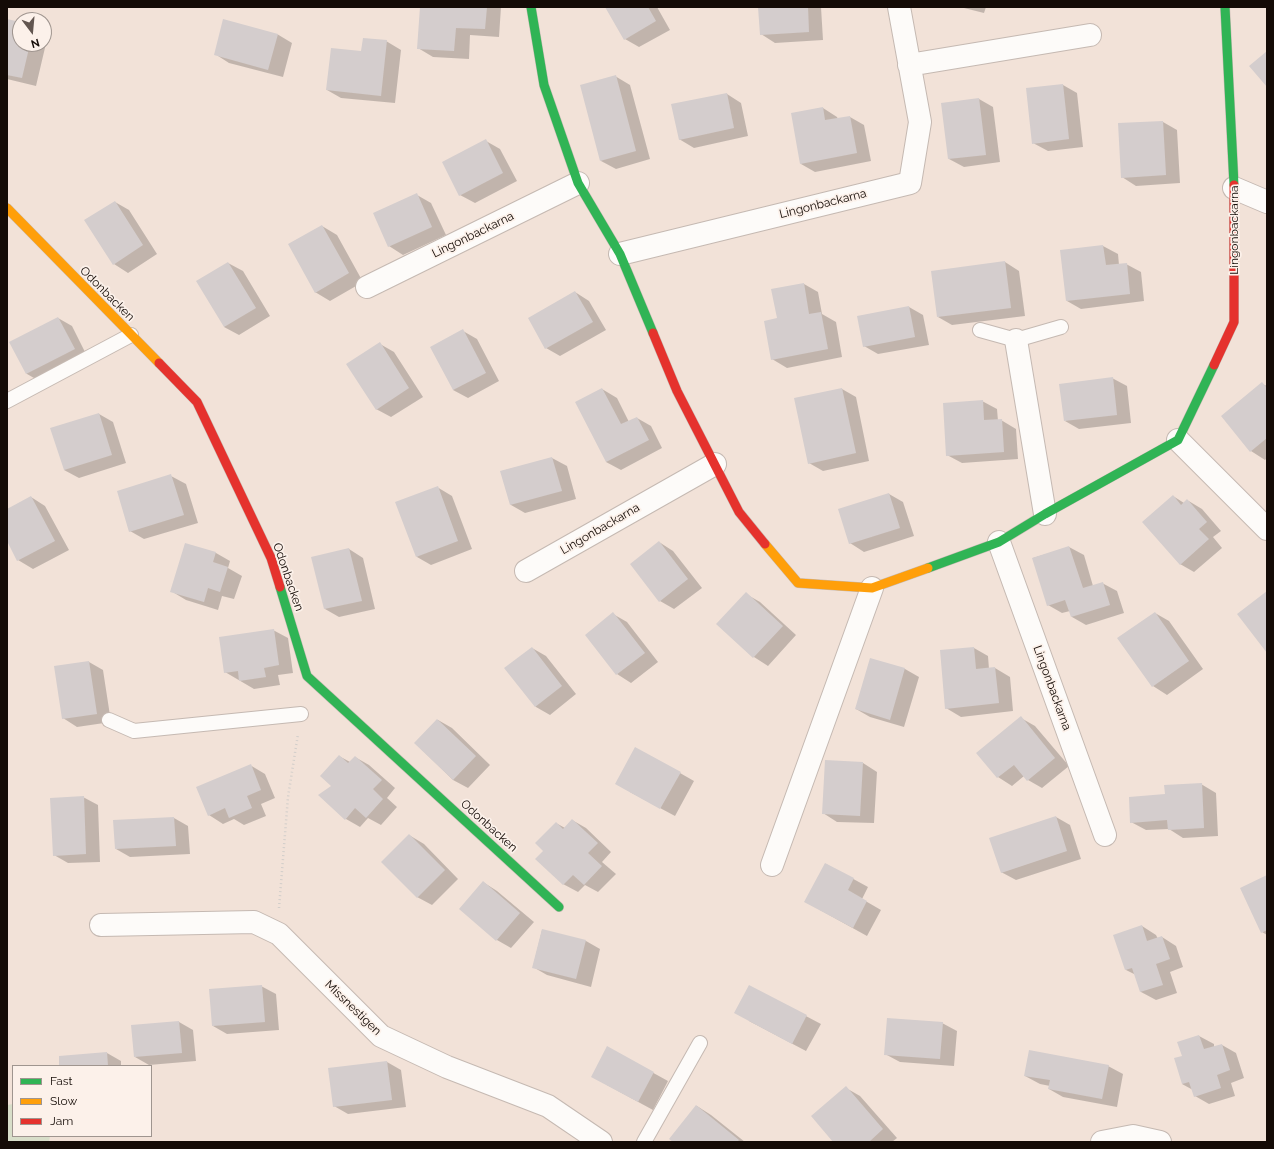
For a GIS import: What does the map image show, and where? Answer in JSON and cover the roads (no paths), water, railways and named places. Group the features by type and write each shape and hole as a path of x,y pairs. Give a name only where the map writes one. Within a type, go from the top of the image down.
{"street":[{"path":"531,7 544,85 578,183 620,254 677,392 739,512 798,583 872,588 999,542 1045,514 1178,440 1267,529"},
{"name":"Lingonbackarna","path":"620,254 910,184 920,122 899,7"},
{"name":"Lingonbackarna","path":"1178,440 1234,322 1234,188 1225,7"},
{"path":"909,65 1090,35"},
{"name":"Lingonbackarna","path":"367,287 578,183"},
{"path":"1234,188 1267,202"},
{"name":"Odonbacken","path":"7,208 197,402 271,558 307,676 559,907"},
{"path":"1016,340 1045,514"},
{"name":"Lingonbackarna","path":"526,571 715,464"},
{"name":"Lingonbackarna","path":"999,542 1105,835"},
{"path":"772,865 872,588"},
{"name":"Missnestigen","path":"101,925 254,922 279,934 381,1036 447,1067 548,1106 601,1142"},
{"path":"1102,1142 1133,1136 1160,1142"}],"lane":[{"path":"980,330 1016,340 1061,327"},
{"path":"7,401 130,335"},
{"path":"109,720 134,731 301,714"},
{"path":"644,1142 700,1043"}]}
